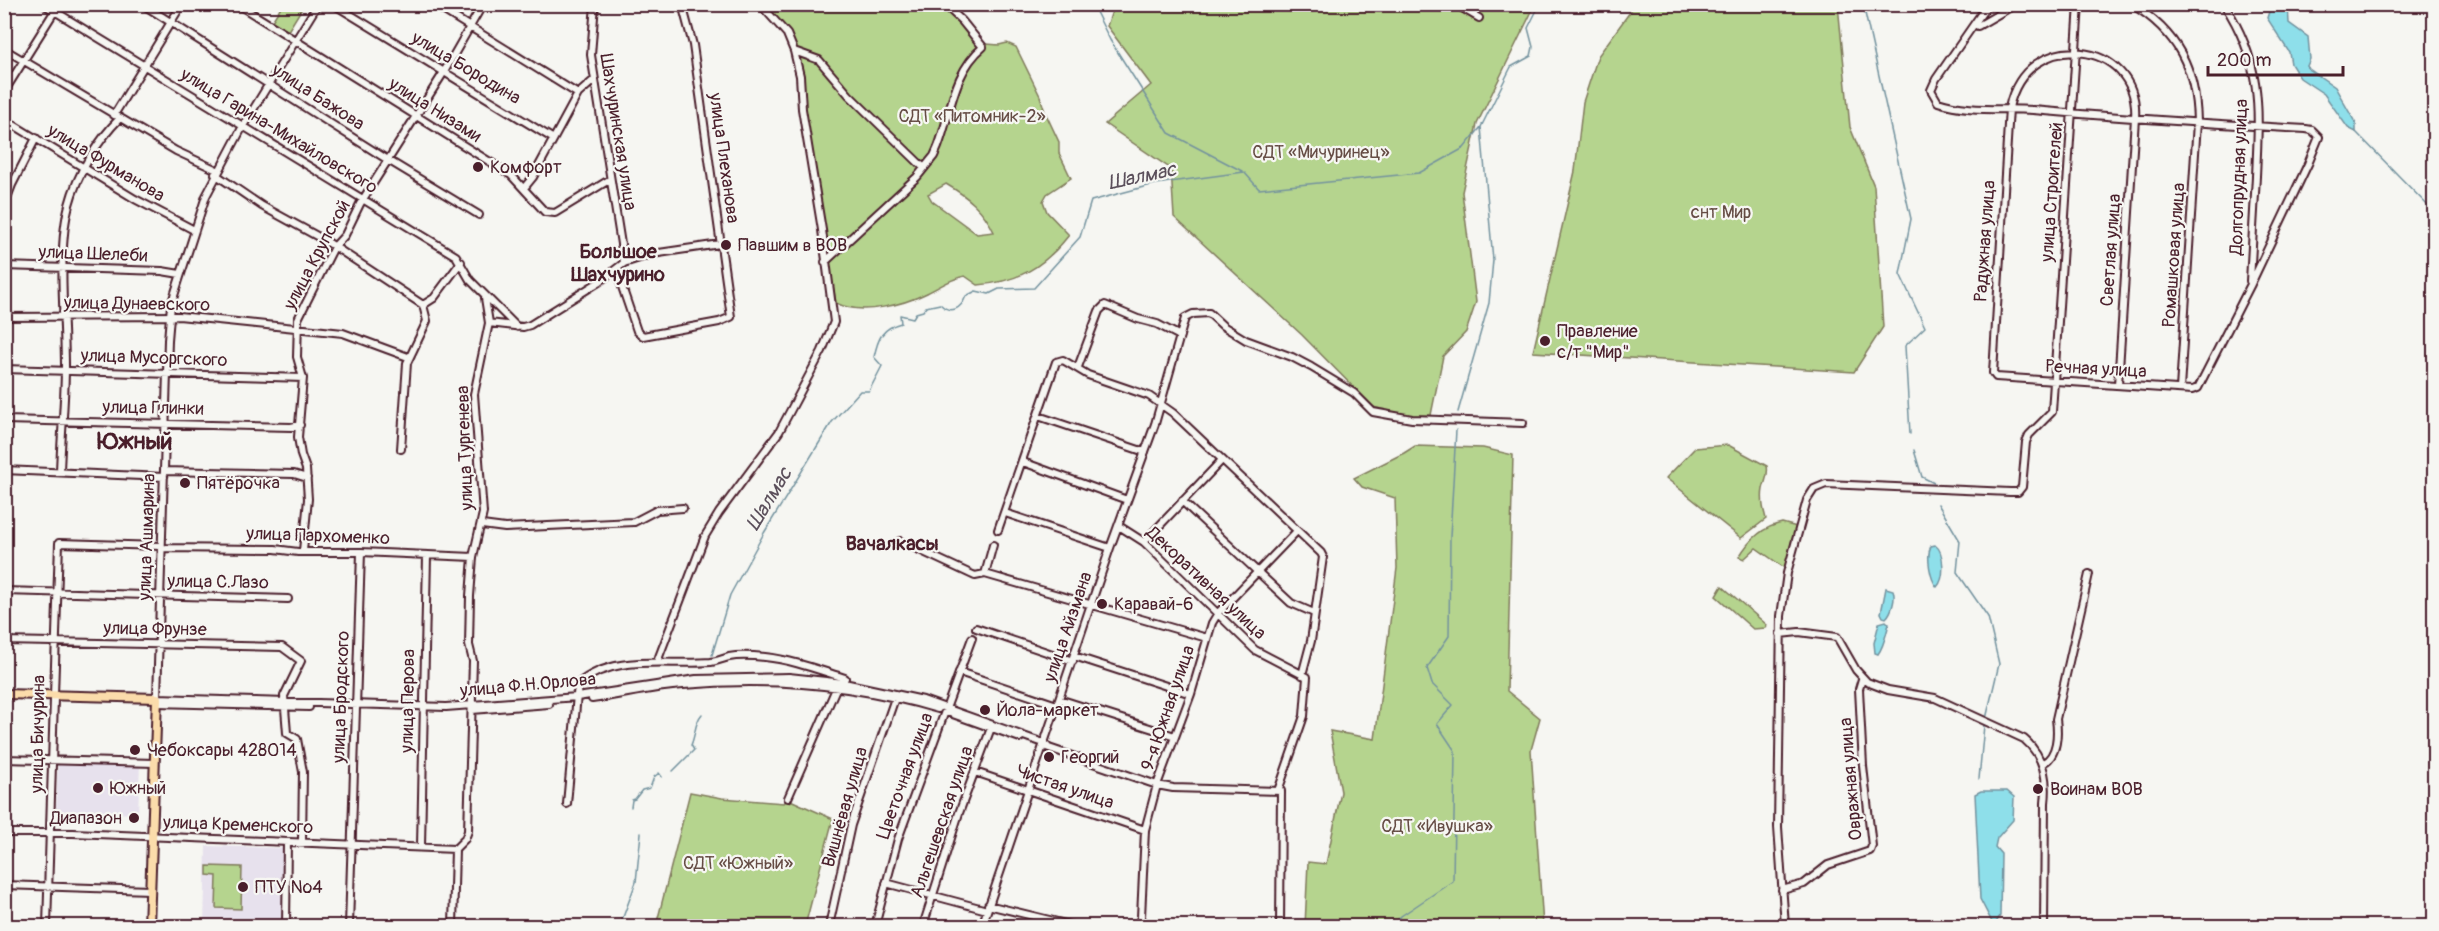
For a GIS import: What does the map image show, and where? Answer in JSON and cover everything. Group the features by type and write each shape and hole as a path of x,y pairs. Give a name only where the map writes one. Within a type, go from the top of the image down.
{"main road":[{"name":"улица Ф.Н.Орлова","path":"4,696 157,701"},
{"name":"улица Ашмарина","path":"149,927 157,701"}],"street":[{"name":"улица Гарина-Михайловского","path":"43,4 456,256 470,280 517,327"},
{"path":"4,92 59,4"},
{"name":"улица Бажова","path":"142,4 479,215"},
{"path":"60,472 65,369 64,269 69,205 85,168 182,4"},
{"name":"улица Низами","path":"237,4 511,175 540,209 550,214 609,180"},
{"name":"улица Ашмарина","path":"157,701 169,316 194,230 216,172 318,4"},
{"name":"улица Бородина","path":"333,4 552,138"},
{"path":"433,4 578,94"},
{"name":"улица Крупской","path":"303,551 308,499 306,470 301,455 303,378 297,357 298,318 334,247 345,235 363,200 444,72 483,4"},
{"name":"Шахчуринская улица","path":"595,4 590,46 609,180 624,263"},
{"name":"улица Плеханова","path":"616,269 637,331 643,336 720,322 731,317 693,45 682,4"},
{"path":"657,662 705,536 719,513 779,432 832,328 834,316 802,109 800,76 787,34 760,4"},
{"path":"825,262 924,168 938,147 966,63 982,47 962,21 944,4"},
{"path":"1455,4 1479,18"},
{"path":"1988,4 1931,90 1936,100 1945,104 1975,108 2009,108 2312,130 2319,136 2250,286"},
{"path":"1975,24 1978,26 1987,22 2016,4"},
{"name":"улица Строителей","path":"1780,634 1782,597 1787,573 1807,500 1814,489 1826,484 2018,492 2022,487 2026,442 2029,435 2052,412 2079,4"},
{"name":"Ромашковая улица","path":"2131,4 2169,33 2179,49 2194,84 2197,122 2180,389"},
{"name":"Долгопрудная улица","path":"2224,4 2234,20 2252,64 2259,106 2250,286"},
{"path":"4,49 117,117 216,172 262,206 334,247 423,305 427,321 408,357 400,449"},
{"path":"794,51 819,60 849,95 924,168"},
{"path":"2009,108 2012,96 2026,72 2048,56 2077,51"},
{"name":"Светлая улица","path":"2077,51 2102,58 2125,79 2134,100 2135,117 2118,385"},
{"path":"524,188 533,177 552,138 578,94 594,80"},
{"name":"Радужная улица","path":"1994,376 2009,108"},
{"name":"улица Фурманова","path":"4,119 135,199 194,230"},
{"path":"4,206 16,176 36,138"},
{"path":"489,323 523,327 537,322 624,263 652,254 720,244"},
{"path":"423,305 434,297 461,262"},
{"name":"улица Шелеби","path":"4,266 162,271 180,274"},
{"name":"Речная улица","path":"1994,376 2055,382 2198,388 2250,286"},
{"name":"улица Тургенева","path":"455,849 465,839 468,831 471,778 473,661 469,645 472,556 482,525 483,498 474,394 489,323 485,297"},
{"path":"1078,367 1099,311 1105,304 1138,319 1157,324 1179,336 1185,318 1193,314 1209,313 1223,326 1246,340 1292,357 1321,373 1354,393 1373,412 1412,419 1524,423"},
{"name":"улица Дунаевского","path":"4,317 169,316 298,328 352,336 408,357"},
{"name":"улица Айзмана","path":"982,927 1110,548 1161,406 1179,336"},
{"path":"998,530 1023,462 1054,365 1059,360 1078,367 1088,375 1149,396 1173,412 1321,553 1323,557 1305,676 1304,716 1280,791 1280,927"},
{"name":"улица Мусоргского","path":"4,369 65,369 167,375 303,378"},
{"path":"1038,416 1145,452"},
{"name":"улица Глинки","path":"4,420 291,428 300,425"},
{"path":"1144,542 1222,460"},
{"path":"1023,462 1127,500"},
{"path":"4,470 294,474 307,478"},
{"path":"1182,501 1291,603 1314,613"},
{"path":"482,525 505,528 634,522 657,510 683,508"},
{"path":"1005,513 1110,548"},
{"name":"Декоративная улица","path":"1119,526 1144,542 1260,654 1305,676"},
{"name":"9-я Южная улица","path":"1138,927 1141,917 1145,830 1157,785 1191,694 1212,623 1297,531"},
{"path":"900,541 970,574 985,574 1207,638"},
{"name":"улица Пархоменко","path":"59,543 472,556"},
{"name":"улица Бичурина","path":"47,927 59,543"},
{"path":"985,574 993,545"},
{"name":"улица Бродского","path":"349,927 361,552"},
{"name":"улица Перова","path":"421,846 427,556"},
{"path":"2043,763 2053,753 2059,708 2089,574"},
{"name":"улица С.Лазо","path":"4,591 288,599"},
{"path":"976,628 1191,694"},
{"path":"1785,927 1778,827 1780,634 1797,632 1837,637 1862,679 1888,690 1935,699 2024,739 2043,763 2048,783 2045,803 2047,830 2044,927"},
{"name":"Цветочная улица","path":"875,927 898,839 972,638"},
{"name":"улица Фрунзе","path":"4,641 282,647 301,661 285,692 284,704"},
{"path":"567,804 578,684 598,671 624,665 657,662 711,662 730,657 763,656 797,663 842,684 788,798"},
{"path":"959,672 1175,736"},
{"name":"Овражная улица","path":"1782,890 1804,884 1828,865 1870,851 1872,846 1863,766 1859,689 1862,679"},
{"name":"улица Ф.Н.Орлова","path":"157,701 423,709 471,708 577,699 681,685 787,681 842,684 896,693 1045,745"},
{"name":"улица Ф.Н.Орлова","path":"842,684 945,709 991,728 1045,745"},
{"name":"Вишнёвая улица","path":"829,927 851,825 895,698"},
{"path":"284,704 287,733 297,739 303,772 302,842"},
{"name":"Альгешевская улица","path":"923,927 932,895 991,728"},
{"path":"1045,745 1157,785 1173,788 1280,791"},
{"path":"4,759 154,763"},
{"name":"Чистая улица","path":"975,772 1145,830"},
{"name":"улица Кременского","path":"4,833 455,849"},
{"path":"286,927 287,842"},
{"path":"453,927 455,849"},
{"path":"886,883 1074,927"},
{"path":"4,885 150,890"}],"shaded area":[{"name":"Южный","path":"58,763 140,764 138,814 56,811"},
{"name":"ПТУ №4","path":"206,846 282,848 281,926 204,926"}],"green space":[{"path":"282,5 304,5 288,31 272,21"},
{"name":"СДТ «Питомник-2»","path":"762,5 944,5 983,48 987,44 1007,43 1016,47 1040,96 1059,142 1059,153 1071,178 1047,194 1043,201 1047,212 1069,235 1040,264 1006,280 978,285 965,276 894,305 869,309 846,307 836,303 803,109 801,75 795,51 818,60 849,96 923,166 849,94 819,59 794,48 788,34","holes":["946,184 980,210 994,232 977,234 932,201 928,194"]},
{"name":"СДТ «Мичуринец»","path":"1114,5 1535,5 1477,124 1462,192 1476,302 1466,332 1443,356 1431,415 1412,416 1373,407 1302,335 1174,217 1171,169 1105,124 1151,85 1107,26"},
{"name":"снт Мир","path":"1635,5 1838,5 1850,127 1874,186 1883,327 1854,372 1533,352 1575,171 1583,102 1598,56"},
{"path":"1728,445 1767,466 1762,497 1766,519 1741,538 1666,478 1695,448"},
{"name":"СДТ «Ивушка»","path":"1415,446 1483,448 1513,455 1507,691 1540,718 1531,750 1543,926 1305,926 1308,862 1326,864 1341,792 1330,731 1375,739 1397,568 1395,498 1362,487 1354,478"},
{"path":"1782,523 1797,527 1786,569 1756,548 1744,559 1739,557 1757,535"},
{"path":"1722,586 1767,625 1766,628 1753,629 1716,596"},
{"name":"СДТ «Южный»","path":"690,792 722,798 784,803 788,799 833,819 805,926 656,926"},
{"path":"207,866 242,867 241,909 216,908 217,876 207,875"}],"water":[{"path":"2271,5 2288,5 2289,23 2308,37 2310,59 2307,66 2335,87 2356,124 2356,132 2348,128 2324,94 2300,78 2291,64 2289,52 2267,18"},
{"path":"1935,545 1941,553 1943,566 1937,587 1932,579 1929,561 1931,546"},
{"path":"1886,588 1893,590 1894,597 1892,609 1886,618 1881,613"},
{"path":"1886,621 1889,624 1878,654 1875,653 1874,643 1879,623"},
{"path":"1981,791 2007,791 2014,797 2013,820 1997,838 1995,847 2001,854 2000,916 1994,926 1980,899 1975,794"}],"waterway":[{"path":"1092,4 1110,40 1169,133 1242,171"},
{"path":"1458,412 1489,303 1493,260 1481,127 1511,67 1531,56 1533,47 1528,28 1540,4"},
{"path":"1863,4 1911,219 1900,274 1925,327 1905,346 1910,434"},
{"name":"Шалмас","path":"712,655 730,595 764,533 832,422 860,391 869,391 882,366 874,357 879,339 889,328 901,323 900,315 913,318 916,313 923,311 926,307 940,304 952,310 958,307 966,296 976,291 989,294 999,289 1034,288 1080,237 1091,201 1155,184 1244,172 1259,189 1419,173 1464,148 1481,127"},
{"path":"2356,132 2434,212"},
{"path":"1393,926 1401,916 1453,881 1455,751 1437,724 1453,705 1432,684 1427,668 1449,636 1450,537 1456,430"},
{"path":"1914,450 1922,477 1934,483"},
{"path":"1938,504 1960,541 1957,572 1988,617 1999,664 1986,719"},
{"name":"Шалмас","path":"673,771 694,750 691,745 702,714"},
{"path":"1979,779 1984,725"},
{"name":"Шалмас","path":"631,807 632,800 642,790 650,788 654,777 659,773 662,777"},
{"name":"Шалмас","path":"622,926 622,920 636,882 641,833"}],"place":[{"name":"Комфорт","path":"478,167"},
{"name":"Павшим в ВОВ","path":"726,245"},
{"name":"Правление с/т \"Мир\"","path":"1545,341"},
{"name":"Пятёрочка","path":"185,483"},
{"name":"Каравай-6","path":"1102,604"},
{"name":"Йола-маркет","path":"985,710"},
{"name":"Чебоксары 428014","path":"135,750"},
{"name":"Георгий","path":"1049,757"},
{"name":"Южный","path":"98,788"},
{"name":"Воинам ВОВ","path":"2038,789"},
{"name":"Диапазон","path":"134,818"},
{"name":"ПТУ №4","path":"243,887"}],"district":[{"name":"Большое Шахчурино","path":"618,262"},
{"name":"Южный","path":"135,441"},
{"name":"Вачалкасы","path":"892,543"}]}
